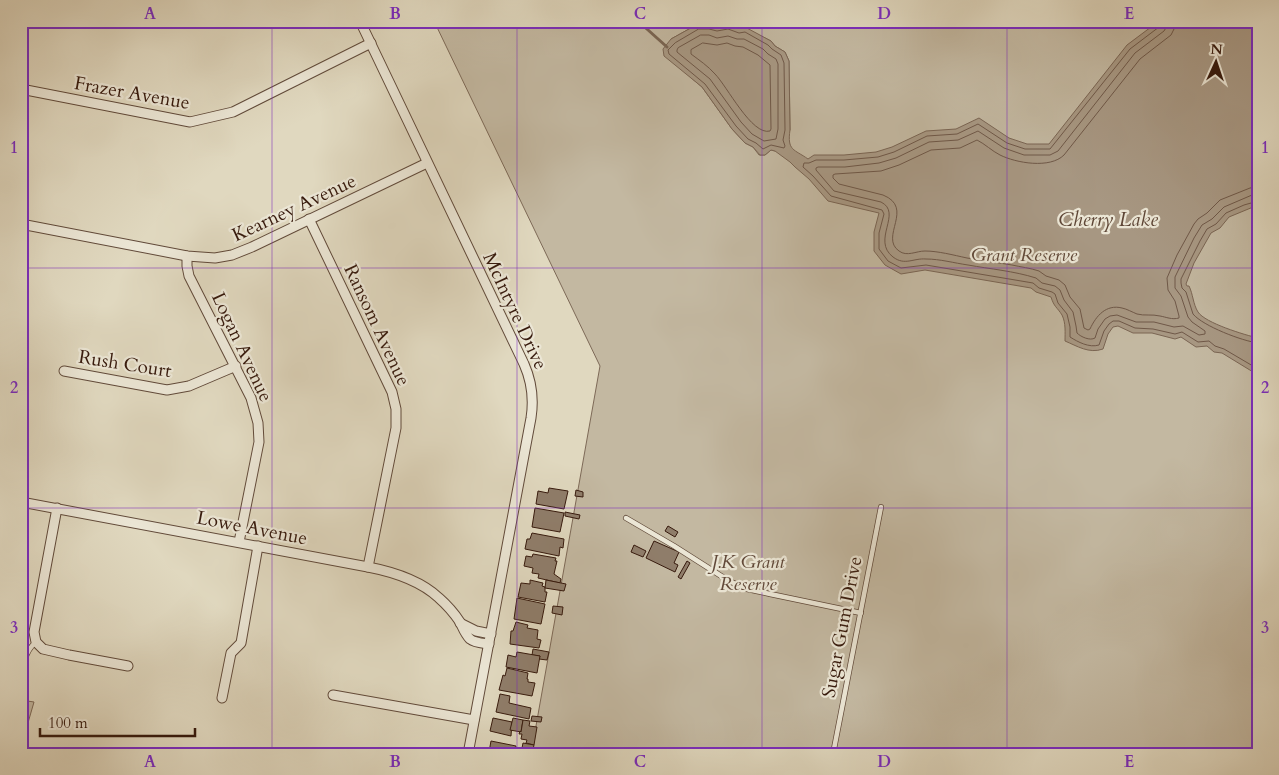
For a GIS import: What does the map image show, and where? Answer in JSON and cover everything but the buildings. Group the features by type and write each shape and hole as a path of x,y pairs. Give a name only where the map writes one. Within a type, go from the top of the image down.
{"street":[{"name":"McIntyre Drive","path":"360,21 531,382 533,400 531,418 468,754"},
{"name":"Frazer Avenue","path":"21,89 190,122 233,112 370,43"},
{"name":"Kearney Avenue","path":"21,224 187,256 215,258 232,255 252,247 427,163"},
{"name":"Ransom Avenue","path":"309,219 392,392 396,409 396,428 368,567"},
{"name":"Logan Avenue","path":"187,256 190,276 251,398 258,423 259,442 240,542"},
{"name":"Rush Court","path":"64,371 167,390 189,386 236,366"},
{"name":"Lowe Avenue","path":"21,502 240,542 397,574 420,584 438,597 460,622 465,634 480,643 488,644"},
{"path":"57,508 34,632 36,642 43,649 128,666"},
{"path":"222,698 232,653 241,643 258,546"},
{"name":"Lowe Avenue","path":"460,622 476,631 491,634"},
{"path":"333,695 474,720"}],"lane":[{"name":"Sugar Gum Drive","path":"833,754 881,507"},
{"path":"626,518 729,581 770,594 861,613"},
{"path":"22,696 24,658 31,646 36,642"}],"green space":[{"path":"434,21 1258,21 1258,754 531,754 600,366","holes":["698,24 742,27 771,41 785,52 789,61 790,130 775,151 771,150 765,155 759,155 753,147 745,143 732,129 702,87 689,76 671,39"]},
{"path":"21,700 34,702 21,747"}],"water":[{"name":"Cherry Lake","path":"1159,21 1258,21 1258,205 1229,217 1220,228 1211,233 1194,263 1186,284 1189,286 1196,309 1202,316 1226,328 1258,338 1258,375 1222,353 1214,352 1207,346 1196,347 1181,337 1175,339 1152,333 1133,333 1118,326 1113,327 1108,334 1103,349 1093,351 1083,349 1065,341 1063,318 1051,297 1036,292 1031,288 925,270 901,274 885,265 874,251 874,232 879,213 828,201 809,179 775,151 771,150 765,155 760,155 732,129 702,87 664,56 663,49 671,39 698,24 717,26 728,24 739,28 745,27 771,41 785,52 789,61 789,137 791,146 795,151 808,159 814,155 876,152 892,147 926,131 956,129 979,118 1009,138 1027,144 1049,144 1127,45"}],"waterway":[{"path":"638,21 667,47"}],"park label":[{"name":"Grant Reserve","path":"1024,255"},
{"name":"J.K Grant Reserve","path":"748,573"}]}
